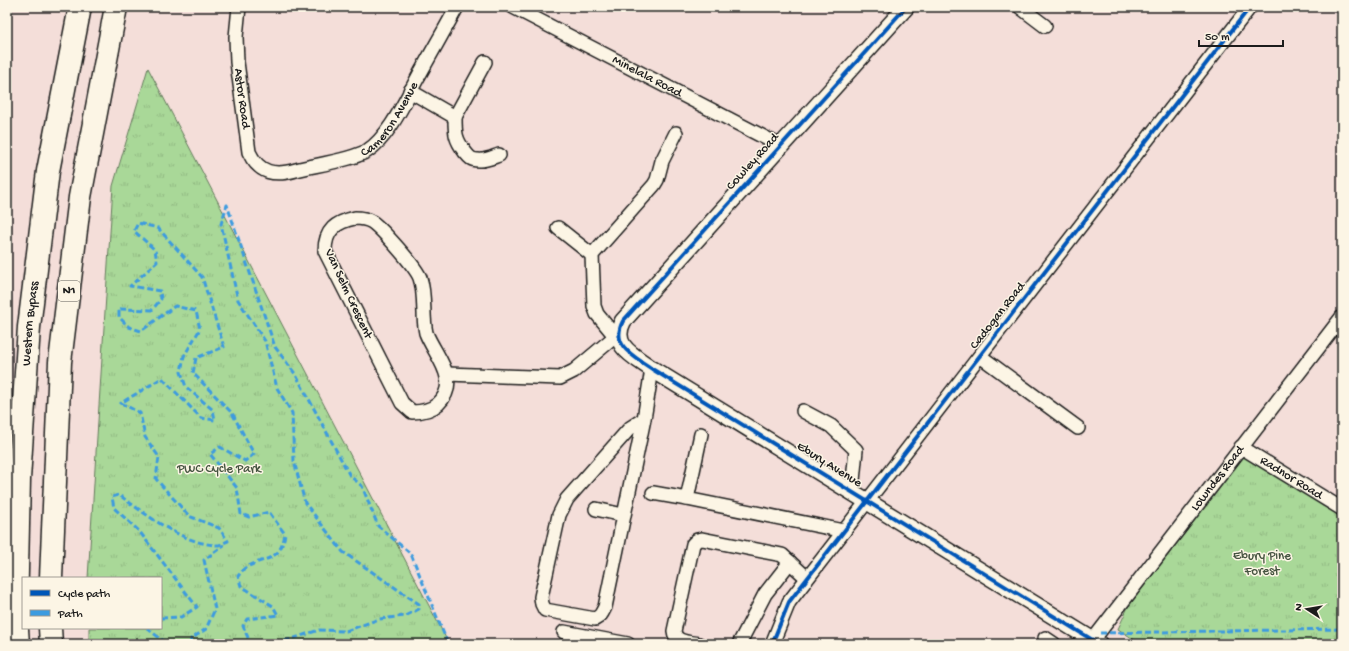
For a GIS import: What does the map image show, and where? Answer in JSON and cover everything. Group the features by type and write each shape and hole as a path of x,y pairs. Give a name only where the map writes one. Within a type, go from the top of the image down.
{"highway":[{"name":"Western Bypass","path":"18,644 16,615 19,479 29,327 48,171 80,7"},
{"name":"N1","path":"51,577 60,362 80,198 116,7"},
{"path":"50,629 51,644"}],"street":[{"name":"Astor Road","path":"239,7 236,37 237,62 249,152 255,164 260,168 276,174"},
{"name":"Cameron Avenue","path":"276,174 353,156 366,151 380,141 457,7"},
{"name":"Minelala Road","path":"512,7 781,146"},
{"name":"Cowley Road","path":"617,335 623,321 906,7"},
{"path":"1020,7 1045,26"},
{"name":"Cadogan Road","path":"772,644 788,602 868,501 1250,7"},
{"path":"485,62 455,117 455,131 458,143 470,158 477,160 499,155"},
{"path":"410,91 455,117"},
{"path":"447,374 560,378 574,371 617,335 598,314 594,306 592,255 654,185 657,180 662,161 676,133"},
{"name":"Van Selm Crescent","path":"355,218 365,218 374,223 415,269 420,277 422,288 426,333 447,374 448,387 446,393 436,406 424,411 412,412 402,403 325,251 328,233 336,225 345,220 355,218"},
{"path":"558,228 592,255"},
{"name":"Lowndes Road","path":"1096,642 1241,447 1342,317"},
{"name":"Ebury Avenue","path":"617,335 621,344 630,353 652,368 1096,642"},
{"path":"980,356 1078,428"},
{"path":"644,419 630,428 567,499 561,508 541,597 545,610 595,619 601,616 605,607 644,419 652,368"},
{"path":"803,411 831,426 856,450 852,491"},
{"path":"687,499 701,434"},
{"name":"Radnor Road","path":"1241,447 1342,509"},
{"path":"653,493 844,531"},
{"path":"596,508 623,515"},
{"path":"699,644 680,640 675,636 674,631 693,544 695,542 702,539 782,555 807,578"},
{"path":"739,644 765,594 790,562"},
{"path":"564,632 628,644"}],"green space":[{"name":"PWC Cycle Park","path":"148,68 449,644 89,644 89,629 162,629 162,577 88,577 113,186"},
{"name":"Ebury Pine Forest","path":"1250,449 1342,510 1342,644 1141,644 1118,629 1128,607"}],"marked path":[{"path":"276,644 319,630 346,631 379,619 405,616 419,609 419,604 343,552 305,503 294,461 292,413 277,388 265,341 238,300 221,224 227,205 275,347 296,375 350,476 362,486 378,526 411,554 448,644"},
{"path":"162,618 181,617 197,607 139,531 114,508 112,497 119,495 165,527 191,539 217,545 228,541 219,528 189,516 156,479 159,457 145,437 140,413 121,403 162,378 201,418 215,420 213,410 186,387 181,372 184,356 200,329 196,311 175,306 141,331 129,327 119,317 119,309 152,310 161,299 160,291 130,286 157,262 155,250 134,231 138,223 158,228 202,277 224,347 196,358 193,373 232,413 254,454 245,461 220,447 210,454 237,488 241,514 249,517 269,512 285,534 283,543 276,554 243,569 238,576 241,586 273,606 278,615 247,619 243,626 249,640 242,644"},
{"path":"191,644 191,639 206,629 215,609 204,560 224,545"},
{"path":"148,629 167,644"},
{"path":"1100,633 1342,629"}],"cycle path":[{"path":"906,7 623,321 620,330 622,344 631,355 652,369 1099,644"},
{"path":"772,644 789,602 1250,7"}]}
